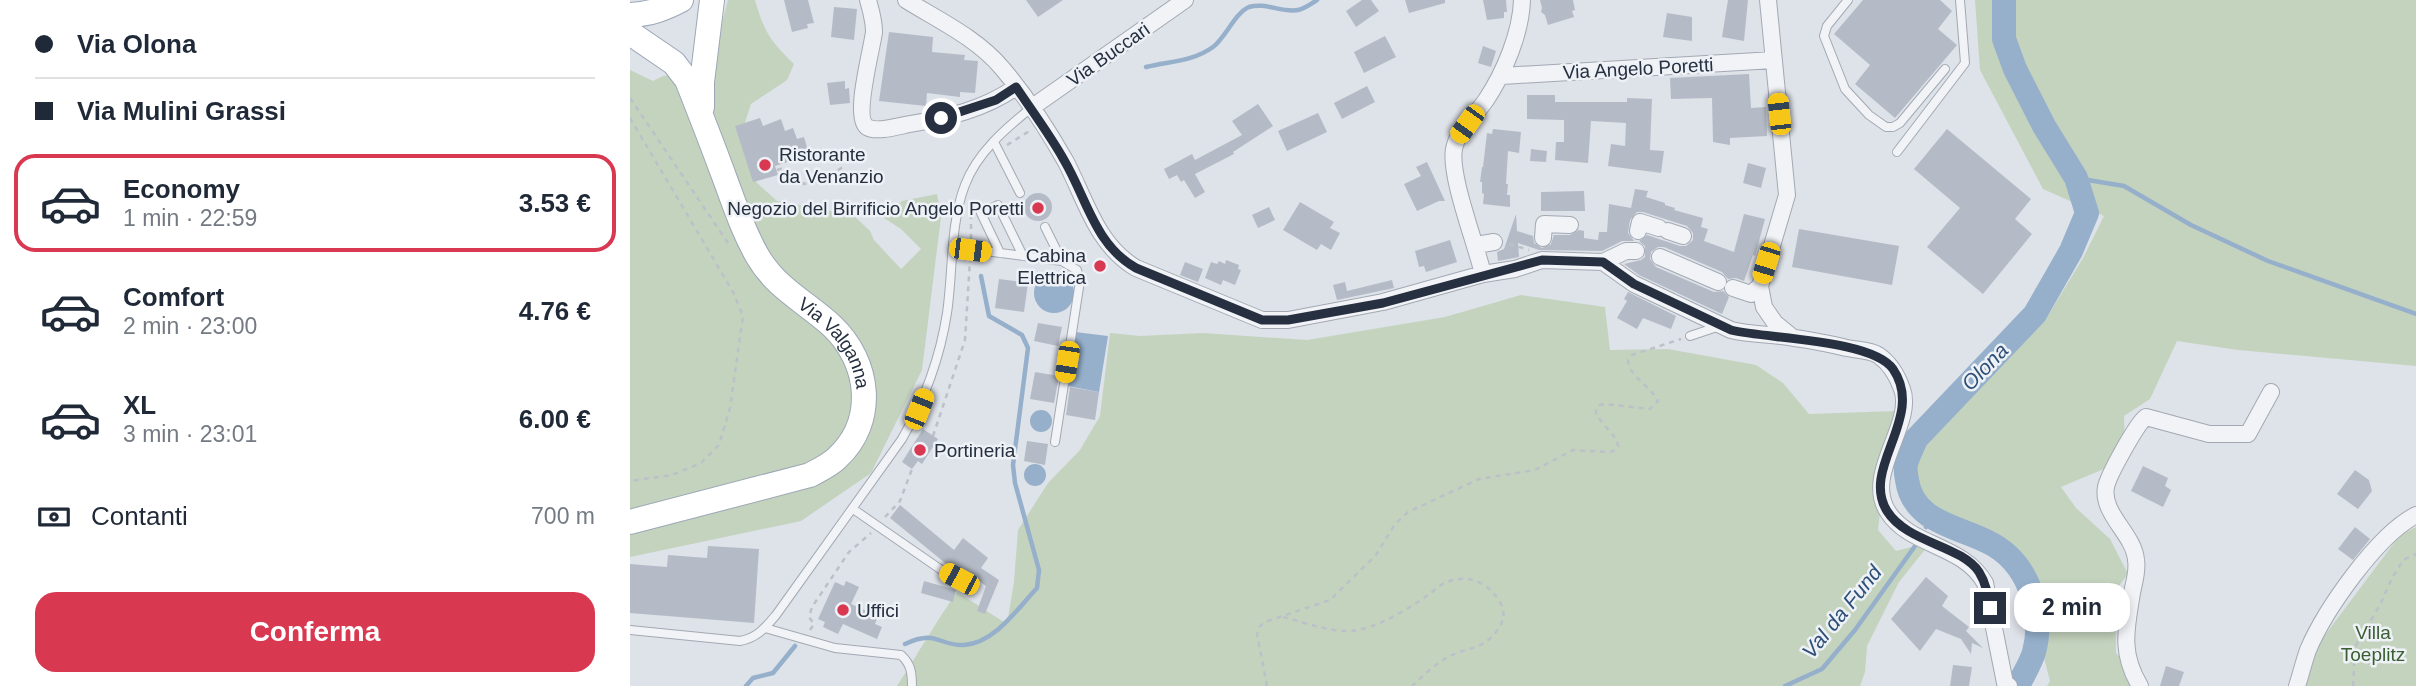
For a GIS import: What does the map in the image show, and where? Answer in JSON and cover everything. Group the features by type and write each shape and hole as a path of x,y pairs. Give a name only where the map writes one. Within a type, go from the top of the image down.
{"main road":[{"path":"630,15 647,14 681,0"},
{"path":"702,118 702,82 712,0"},
{"name":"Via Valganna","path":"630,33 674,63 687,80 747,237 767,271 783,288 833,327 852,352 862,378 865,402 859,428 849,445 836,460 810,475 630,522"}],"street":[{"path":"868,0 874,20 870,61 861,107 866,126 873,129 894,127 957,114 996,100 1016,87"},
{"path":"906,0 987,52 1003,69 1065,161 1105,242 1119,259 1262,320 1288,320 1360,307 1483,274 1515,269 1543,250 1603,262 1634,284 1720,326 1746,334 1793,337 1876,354 1893,368 1904,392 1903,408 1881,479 1881,497 1887,512 1900,525 1968,561 1978,570 1985,583 2007,684"},
{"name":"Via Buccari","path":"1031,108 1185,0"},
{"path":"1483,274 1455,174 1454,150 1458,137 1502,76 1521,13 1522,0"},
{"path":"1660,257 1751,294 1759,286 1787,195 1768,0"},
{"name":"Via Angelo Poretti","path":"1502,76 1774,60"},
{"path":"1543,250 1544,224 1570,225"},
{"path":"1603,262 1635,236 1670,232"},
{"path":"1476,245 1494,242"},
{"path":"1759,286 1764,307 1775,323 1793,337"},
{"path":"2140,686 2130,669 2126,652 2126,626 2136,560 2130,541 2106,500 2106,486 2128,442 2141,421 2146,418 2209,434 2248,434 2271,392"},
{"path":"2297,686 2313,640 2344,590 2378,545 2416,515"}],"lane":[{"path":"1848,0 1827,26 1824,36 1845,89 1869,115 1886,127 1900,123 1945,69"},
{"path":"1897,152 1965,63 1960,0"},
{"path":"630,631 740,641 751,639 765,628 853,509 902,439 919,409 931,380 947,313 959,206 965,184 994,142 1031,108"},
{"path":"994,142 1020,193"},
{"path":"1000,253 981,213 998,205 1023,256"},
{"path":"1045,227 1062,261"},
{"path":"954,247 1062,261 1077,270 1080,281 1055,442"},
{"path":"1690,336 1720,326"},
{"path":"853,509 940,569 973,585"},
{"path":"765,628 835,648 901,655 907,660 912,672 912,686"}],"path":[{"path":"630,118 733,292 743,316 730,408 719,445 701,463 672,475 630,481"},
{"path":"999,151 1041,124"},
{"path":"777,170 783,168 804,184 821,181 846,165"},
{"path":"933,436 965,340 971,215"},
{"path":"1494,242 1543,250"},
{"path":"1266,686 1257,634 1260,626 1279,616 1330,600 1376,555 1395,524 1408,512 1479,479 1535,470 1573,450 1616,450 1617,440 1596,415 1596,409 1605,404 1650,409 1655,406 1658,401 1655,395 1632,372 1628,360 1632,355 1690,336"},
{"path":"883,520 900,501 912,469"},
{"path":"804,639 814,624 809,617 812,607 849,552 877,526"},
{"path":"2353,686 2355,647 2403,560 2416,554"},
{"path":"1279,616 1330,629 1350,631 1379,623 1454,579 1469,578 1483,584 1501,603 1504,613 1496,632 1488,641 1474,649 1452,655 1434,666 1412,686"}],"green space":[{"path":"728,0 755,0 769,36 794,64 787,80 751,104 740,138 757,183 777,201 853,215 901,269 921,249 901,229 884,218 902,201 937,194 941,217 922,370 871,473 801,521 630,557 630,70 653,81 663,76 709,71"},
{"path":"1975,0 2416,0 2416,366 2238,350 2177,341 2150,399 2124,416 2125,460 2061,487 2076,508 2110,539 2128,574 2115,591 2116,653 2147,686 2047,686 2050,681 2041,646 2041,596 2033,573 2019,555 1988,532 1939,511 1924,500 1915,486 1914,466 1922,443 2049,314 2083,258 2104,216 2043,189 1980,70"},
{"path":"1521,295 1605,307 1610,350 1668,349 1756,365 1783,383 1809,414 1897,411 1877,466 1872,493 1880,512 1878,530 1896,551 1931,542 1899,582 1867,646 1865,672 1860,686 897,686 957,592 1007,624 1018,530 1048,483 1080,450 1100,416 1110,333 1140,336 1203,333 1307,340 1445,317"},
{"name":"Villa Toeplitz","path":"2416,527 2416,686 2303,686 2316,647 2400,535"}],"water":[{"path":"1054,273 1068,279 1074,293 1068,307 1054,313 1040,307 1034,293 1040,279"},
{"path":"1075,332 1108,336 1099,392 1068,386"},
{"path":"1041,410 1049,413 1052,421 1049,429 1041,432 1033,429 1030,421 1033,413"},
{"path":"1035,464 1043,467 1046,475 1043,483 1035,486 1027,483 1024,475 1027,467"}],"building":[{"path":"784,0 808,0 814,23 807,24 808,28 792,32"},
{"path":"1026,0 1063,0 1038,17"},
{"path":"1362,0 1371,0 1379,11 1356,27 1346,11"},
{"path":"1405,0 1445,0 1445,3 1409,13"},
{"path":"1483,0 1506,0 1507,12 1504,12 1504,18 1487,20"},
{"path":"1540,0 1573,0 1574,17 1548,25 1541,12"},
{"path":"1728,0 1748,0 1744,41 1722,37"},
{"path":"1863,0 1940,0 1952,11 1938,29 1957,45 1895,118 1855,84 1870,65 1834,34"},
{"path":"834,7 857,9 854,40 831,37"},
{"path":"1667,13 1692,17 1692,41 1663,37"},
{"path":"889,32 933,37 932,52 965,55 964,60 978,61 975,93 960,92 960,97 927,93 926,106 879,101"},
{"path":"1385,36 1396,57 1364,73 1354,52"},
{"path":"1483,46 1496,51 1491,67 1478,63"},
{"path":"1749,74 1751,108 1766,107 1767,136 1730,138 1730,145 1713,142 1712,98 1671,99 1670,78"},
{"path":"845,81 845,89 849,88 850,103 830,105 827,83"},
{"path":"1367,86 1375,102 1342,119 1334,103"},
{"path":"1527,95 1555,95 1555,102 1627,102 1627,98 1652,99 1650,150 1664,151 1661,173 1608,166 1611,144 1625,146 1626,123 1591,121 1588,163 1555,160 1556,142 1564,142 1564,120 1527,119"},
{"path":"1258,104 1273,126 1233,152 1234,154 1195,174 1205,192 1195,198 1184,180 1181,182 1177,175 1169,179 1164,169 1192,154 1195,160 1242,135 1232,121"},
{"path":"1318,113 1327,132 1287,151 1278,131"},
{"path":"760,118 763,126 781,119 785,131 793,128 797,139 804,137 808,151 793,156 794,160 775,166 778,175 753,182 735,126"},
{"path":"1493,129 1521,132 1519,153 1508,151 1506,184 1510,207 1483,204 1484,194 1480,182 1482,167 1487,133 1492,134"},
{"path":"1947,129 2031,199 2015,219 2032,234 1983,294 1927,247 1960,208 1914,169"},
{"path":"1531,149 1547,151 1546,162 1530,161"},
{"path":"1427,162 1445,201 1417,211 1404,184 1421,176 1416,167"},
{"path":"1748,163 1766,168 1761,188 1743,183"},
{"path":"1635,189 1648,191 1646,197 1665,203 1675,208 1674,210 1703,218 1701,227 1708,229 1704,241 1734,252 1744,214 1765,219 1755,256 1753,255 1744,281 1728,279 1722,272 1664,247 1658,247 1651,252 1650,259 1656,267 1714,292 1723,291 1729,297 1722,314 1639,275 1624,264 1645,257 1645,246 1639,241 1647,235 1680,246 1686,246 1693,240 1693,233 1687,226 1643,212 1637,212 1630,220 1628,233 1634,241 1622,241 1602,251 1539,250 1518,243 1519,257 1498,261 1497,252 1504,249 1516,214 1517,231 1533,236 1534,243 1542,248 1551,244 1554,235 1570,235 1579,230 1584,231 1584,238 1598,240 1599,232 1607,232 1609,204 1631,208"},
{"path":"1584,191 1585,211 1541,211 1541,192"},
{"name":"Negozio del Birrificio Angelo Poretti","path":"1038,193 1048,197 1052,207 1048,217 1038,221 1028,217 1024,207 1028,197"},
{"path":"1300,202 1334,222 1330,228 1340,233 1331,250 1321,244 1317,250 1283,230"},
{"path":"1269,207 1275,220 1258,228 1252,215"},
{"path":"1799,229 1899,246 1892,285 1792,267"},
{"path":"1450,240 1457,262 1426,272 1424,266 1419,267 1415,251"},
{"path":"1226,260 1239,265 1238,269 1241,270 1235,285 1223,280 1221,285 1205,278 1211,262 1217,264 1219,261 1225,264"},
{"path":"1185,262 1203,269 1198,282 1180,275"},
{"path":"999,279 1028,283 1024,312 995,308"},
{"path":"1392,280 1394,288 1337,300 1333,285 1345,282 1347,291"},
{"path":"1628,292 1676,316 1671,329 1643,318 1637,329 1617,318 1627,301 1624,299"},
{"path":"1038,323 1062,327 1058,346 1034,341"},
{"path":"1035,372 1059,376 1054,403 1030,399"},
{"path":"1070,387 1099,392 1095,420 1066,415"},
{"name":"Portineria","path":"923,429 938,439 922,464 918,461 912,469 902,462"},
{"path":"1027,441 1048,444 1045,465 1024,461"},
{"path":"2143,466 2168,478 2165,486 2171,490 2163,507 2131,491"},
{"path":"2355,470 2369,480 2372,491 2358,509 2337,494"},
{"path":"900,505 954,550 963,538 988,558 981,568 999,580 985,614 977,611 986,586 962,568 961,572 950,567 890,518"},
{"path":"2355,527 2370,539 2353,560 2338,549"},
{"path":"708,546 759,549 754,623 630,613 630,564 667,567 668,555 707,558"},
{"path":"1926,577 1948,596 1942,606 1969,627 1966,631 1983,648 1972,643 1971,654 1961,639 1936,629 1920,651 1891,619"},
{"name":"Uffici","path":"846,581 859,587 851,604 878,616 875,624 882,627 877,639 843,624 838,634 823,627 825,622 818,619 835,582 844,586"},
{"path":"924,581 956,590 953,602 921,593"},
{"path":"1953,665 1972,667 1969,686 1950,686"},
{"path":"2166,666 2184,672 2179,686 2160,686"}],"waterway":[{"path":"1146,67 1205,52 1218,43 1239,14 1249,7 1298,10 1317,0"},
{"name":"Olona","path":"2004,0 2004,39 2015,69 2044,126 2076,178 2087,213 2071,251 2035,314 1916,439 1906,470 1911,494 1927,514 2002,550 2023,574 2035,604 2037,636 2033,656 2018,686"},
{"path":"2076,178 2124,186 2191,225 2268,261 2416,314"},
{"path":"905,644 924,638 955,645 975,643 996,631 1037,588 1039,570 1015,483 1013,465 1028,348 1022,335 989,316 981,276"},
{"path":"1926,527 1933,519"},
{"name":"Val da Fund","path":"1785,686 1822,669 1855,630 1915,546"},
{"path":"746,686 753,678 773,673 795,646"}],"place":[{"name":"Ristorante da Venanzio","path":"765,165"},
{"name":"Negozio del Birrificio Angelo Poretti","path":"1038,208"},
{"name":"Cabina Elettrica","path":"1100,266"},
{"name":"Portineria","path":"920,450"},
{"name":"Uffici","path":"843,610"}],"route":[{"path":"941,118 996,100 1016,87 1065,161 1105,242 1119,259 1262,320 1288,320 1383,303 1542,260 1603,262 1634,284 1731,330 1746,334 1793,337 1876,354 1893,368 1904,392 1903,408 1881,479 1881,497 1887,512 1917,536 1968,561 1978,570 1985,583 1990,608"}]}
